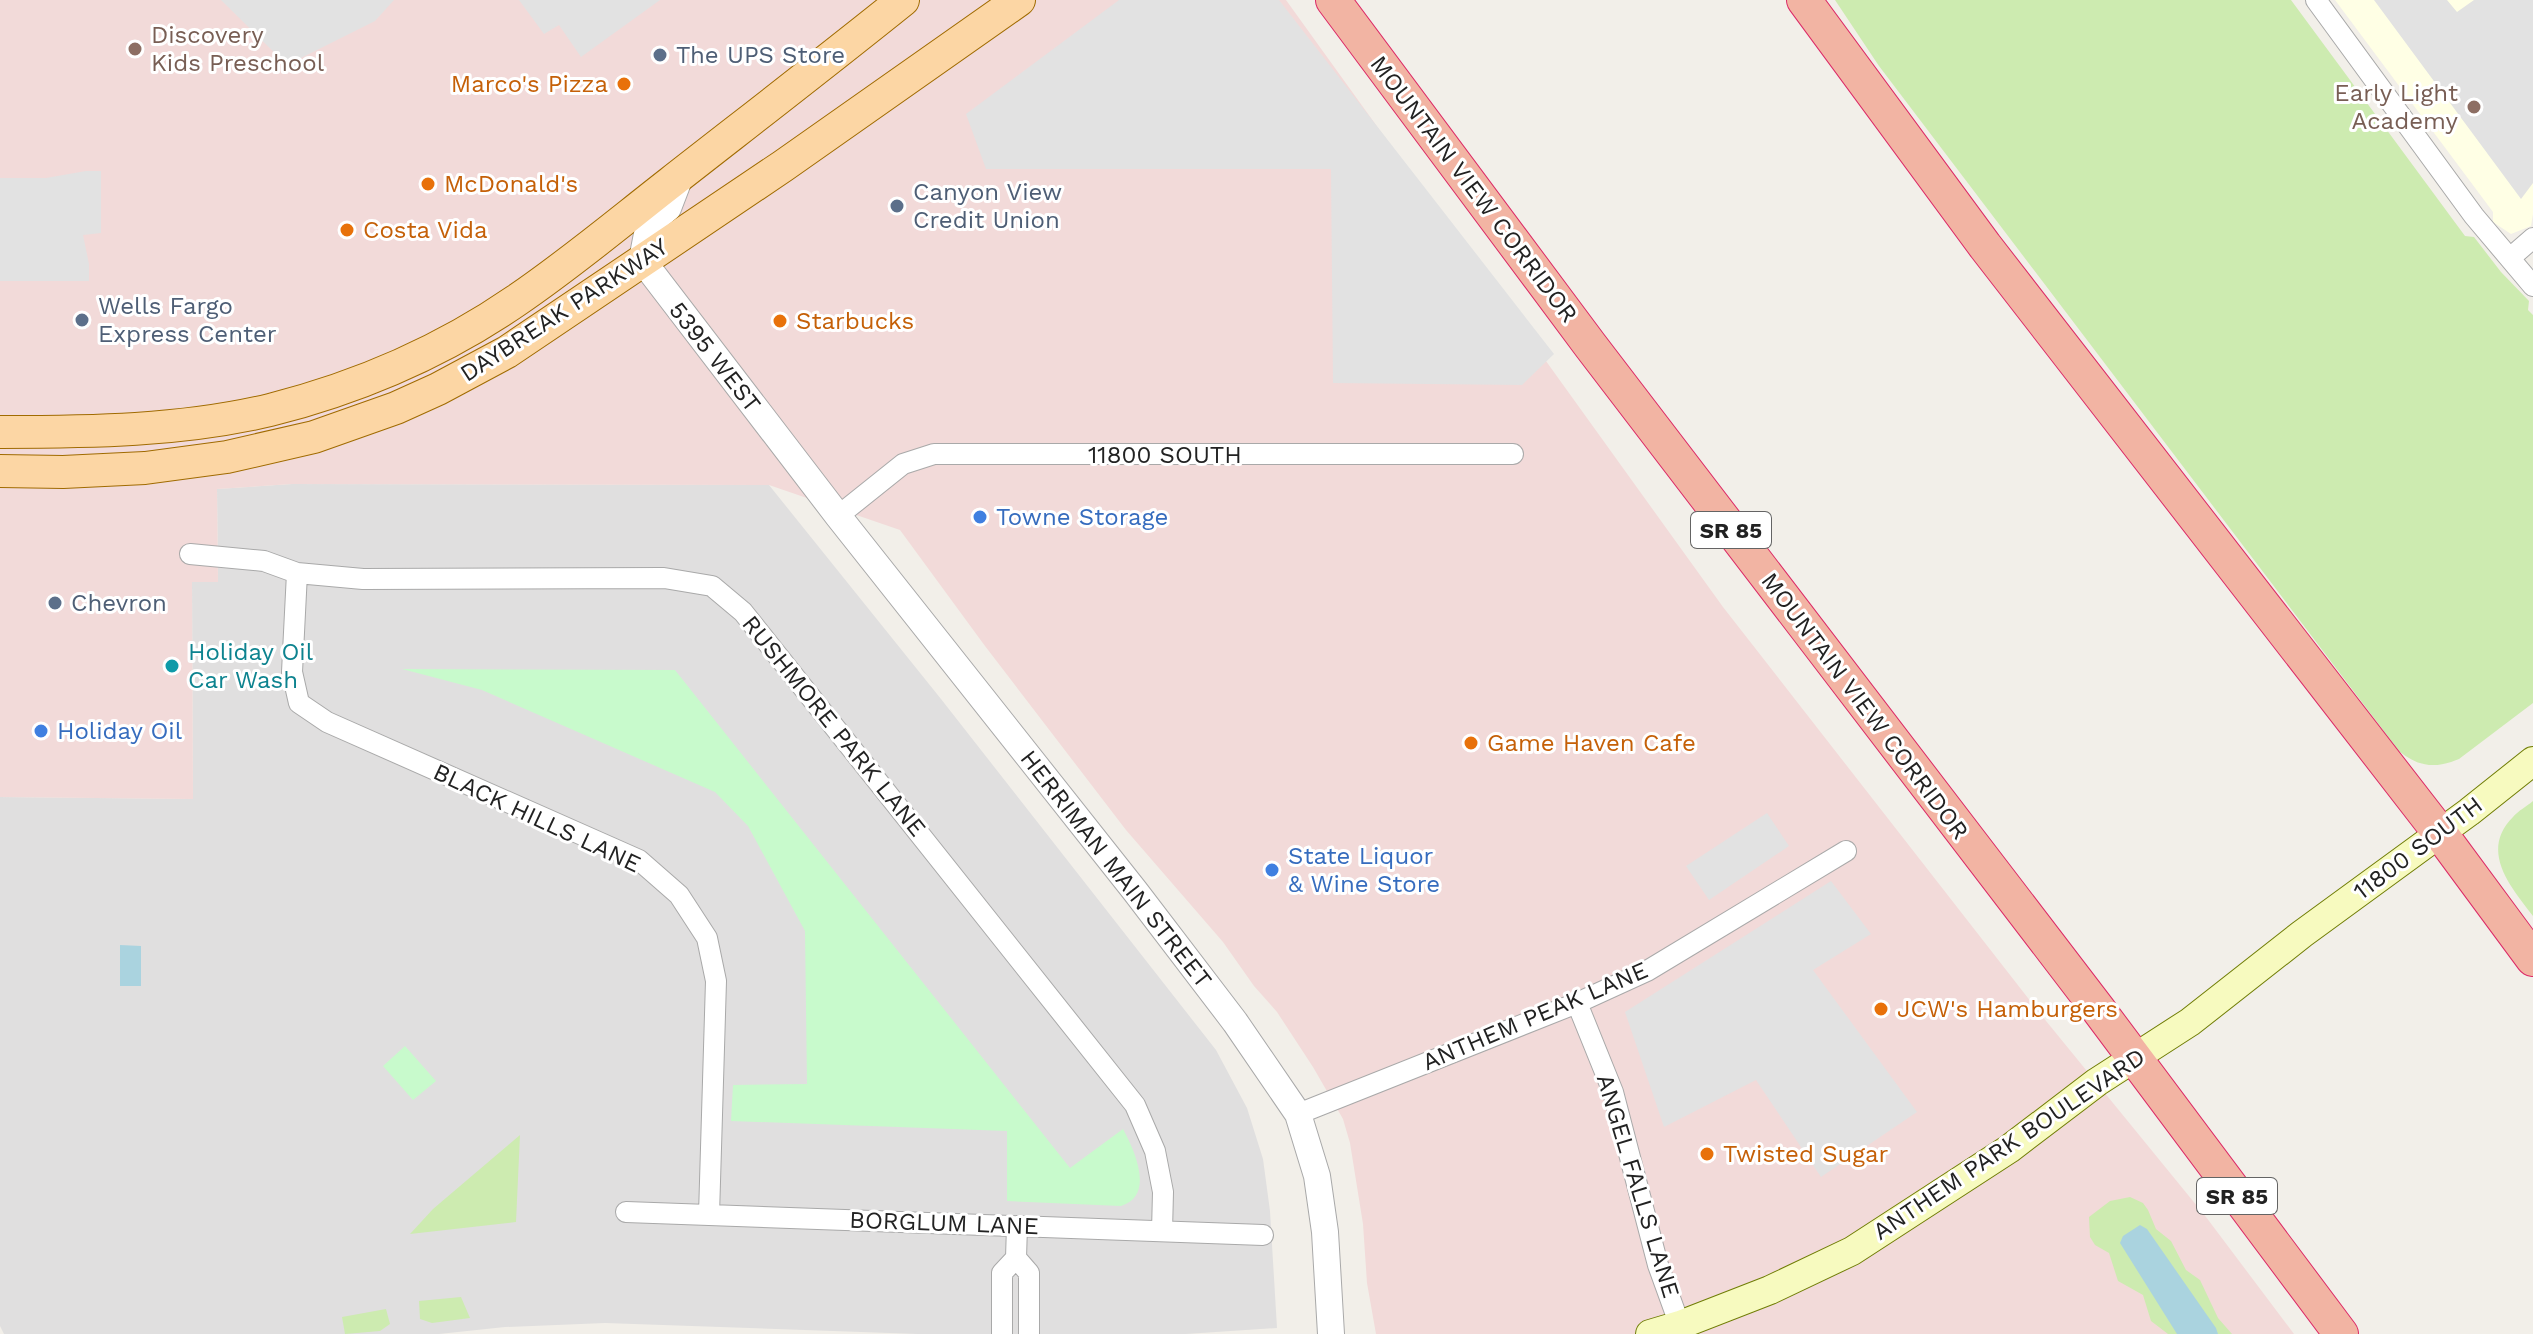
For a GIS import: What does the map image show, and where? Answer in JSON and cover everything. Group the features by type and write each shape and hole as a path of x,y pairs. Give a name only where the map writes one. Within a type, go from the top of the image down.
{"highway":[{"name":"MOUNTAIN VIEW CORRIDOR","path":"1333,0 1609,370 2098,1009 2341,1334"},
{"path":"1804,0 1985,246 2440,833 2533,959"}],"main road":[{"name":"DAYBREAK PARKWAY","path":"0,432 163,428 260,412 325,393 404,363 476,326 516,301 903,0"},
{"name":"DAYBREAK PARKWAY","path":"0,471 63,472 187,464 314,437 396,408 438,389 507,352 796,157 1019,0"},
{"path":"507,352 517,326 572,289 611,255 618,244 620,222"},
{"name":"11800 SOUTH","path":"2302,934 2533,761"},
{"name":"ANTHEM PARK BOULEVARD","path":"1650,1334 1682,1330 1852,1251 2009,1149 2133,1058 2190,1022 2302,934"}],"street":[{"path":"2316,0 2474,216 2533,286"},
{"path":"642,260 649,224 668,208 681,174"},
{"path":"2510,258 2533,238"},
{"name":"5395 WEST","path":"642,260 789,452"},
{"name":"HERRIMAN MAIN STREET","path":"789,452 1145,904 1235,1022 1298,1114 1317,1176 1325,1232 1331,1334"},
{"name":"11800 SOUTH","path":"838,516 903,464 934,454 1513,454"},
{"name":"RUSHMORE PARK LANE","path":"190,554 264,561 297,573 363,579 664,578 712,586 743,612 1135,1105 1155,1151 1163,1192 1162,1231"},
{"name":"BLACK HILLS LANE","path":"297,573 292,672 299,703 327,722 639,860 679,895 700,927 707,938 716,981 709,1215"},
{"name":"ANTHEM PEAK LANE","path":"1298,1114 1577,1003 1647,971 1846,851"},
{"name":"ANGEL FALLS LANE","path":"1577,1003 1613,1092 1654,1251 1682,1330"},
{"name":"BORGLUM LANE","path":"626,1212 1263,1235"},
{"path":"1002,1334 1002,1273 1016,1258 1017,1226"},
{"path":"1016,1258 1029,1273 1029,1334"}],"shaded area":[{"path":"0,0 1286,0 1723,607 2042,1016 2206,1217 2294,1334 1376,1334 1367,1283 1363,1224 1343,1119 1277,1012 1223,942 1126,830 900,530 769,485 292,484 217,489 218,582 192,582 193,799 0,797"},
{"path":"221,0 394,0 375,21 287,65"},
{"path":"519,0 660,0 581,57 559,25 544,34"},
{"path":"1119,0 1279,0 1554,354 1522,385 1333,383 1331,169 986,169 966,114"},
{"name":"Early Light Academy","path":"2335,0 2533,0 2531,226 2511,234 2493,222 2493,212"},
{"name":"Early Light Academy","path":"2374,0 2447,0 2457,12 2474,0 2533,0 2533,183 2521,199"},
{"path":"101,171 101,233 83,235 89,281 0,281 0,178 46,178"},
{"path":"292,484 769,485 1216,1050 1247,1108 1263,1159 1270,1211 1277,1328 1186,1334 918,1334 605,1323 505,1327 439,1334 4,1334 0,1326 0,797 193,799 192,582 218,581 217,489"},
{"path":"1767,813 1789,846 1709,900 1686,866"},
{"path":"1831,881 1871,934 1813,970 1917,1112 1821,1177 1756,1080 1664,1127 1625,1012"}],"green space":[{"path":"1835,0 2291,0 2465,236 2474,237 2529,301 2528,310 2533,315 2533,703 2451,762 2428,765 2399,751 1879,66"},
{"path":"402,669 675,670 1070,1168 1123,1129 1137,1160 1140,1183 1137,1193 1131,1201 1121,1206 1007,1201 1007,1131 731,1121 733,1085 807,1084 805,931 748,826 715,792 482,690"},
{"path":"2533,801 2533,916 2508,881 2499,856 2499,843 2503,830 2515,815"},
{"path":"405,1046 436,1081 413,1100 383,1066"},
{"path":"520,1135 516,1222 410,1234 433,1209"},
{"path":"2130,1197 2143,1203 2156,1229 2171,1241 2186,1270 2200,1280 2218,1318 2232,1334 2168,1334 2151,1321 2143,1295 2118,1281 2109,1253 2095,1245 2090,1237 2089,1217 2110,1201"},
{"path":"461,1297 470,1318 432,1323 420,1319 419,1301"},
{"path":"386,1309 390,1324 380,1331 345,1334 342,1317"}],"water":[{"path":"120,945 141,946 141,986 120,986"},
{"path":"2140,1225 2147,1229 2218,1334 2177,1334 2120,1243 2123,1236"}],"place":[{"name":"Discovery Kids Preschool","path":"135,49"},
{"name":"The UPS Store","path":"660,55"},
{"name":"Marco's Pizza","path":"624,84"},
{"name":"Early Light Academy","path":"2474,107"},
{"name":"McDonald's","path":"428,184"},
{"name":"Canyon View Credit Union","path":"897,206"},
{"name":"Costa Vida","path":"347,230"},
{"name":"Wells Fargo Express Center","path":"82,320"},
{"name":"Starbucks","path":"780,321"},
{"name":"Towne Storage","path":"980,517"},
{"name":"Chevron","path":"55,603"},
{"name":"Holiday Oil Car Wash","path":"172,666"},
{"name":"Holiday Oil","path":"41,731"},
{"name":"Game Haven Cafe","path":"1471,743"},
{"name":"State Liquor & Wine Store","path":"1272,870"},
{"name":"JCW's Hamburgers","path":"1881,1009"},
{"name":"Twisted Sugar","path":"1707,1154"}]}
